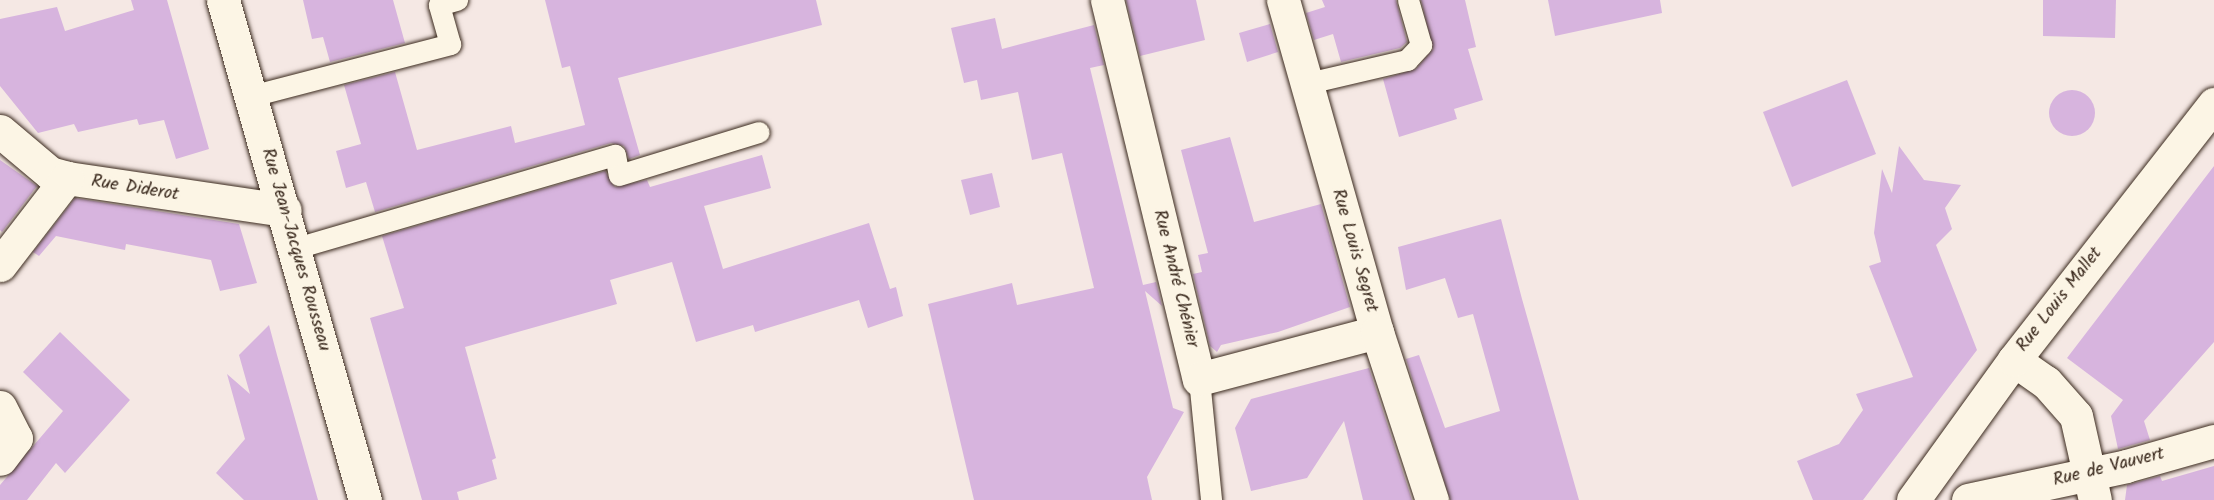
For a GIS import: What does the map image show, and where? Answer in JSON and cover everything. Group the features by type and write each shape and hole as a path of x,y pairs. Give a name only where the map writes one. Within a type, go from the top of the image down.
{"street":[{"name":"Rue Jean-Jacques Rousseau","path":"223,0 296,248 365,500"},
{"name":"Rue André Chénier","path":"1107,0 1199,379"},
{"name":"Rue Louis Segret","path":"1283,0 1377,332 1432,500"},
{"name":"Rue Louis Mallet","path":"1922,489 2014,360 2214,104"},
{"name":"Rue Diderot","path":"0,131 50,173 67,178 285,210"},
{"path":"0,265 67,178"},
{"path":"1199,379 1377,332"},
{"path":"2014,360 2046,382 2076,416 2093,487"},
{"path":"0,406 16,438 0,459"},
{"name":"Rue de Vauvert","path":"1968,500 2093,487 2214,441"},
{"path":"1922,489 1957,500"}],"lane":[{"path":"251,96 450,44 439,5 456,0"},
{"path":"1308,83 1407,60 1421,45 1408,0"},
{"path":"296,248 615,155 619,175 759,132"},
{"path":"1199,379 1211,500"}],"building":[{"path":"131,0 167,0 209,149 176,159 164,120 139,125 137,119 78,132 74,124 38,133 0,86 0,19 57,7 65,31 134,10"},
{"path":"303,0 393,0 405,43 330,62 323,37 312,39"},
{"path":"545,0 816,0 822,25 618,78 640,155 629,159 624,146 611,143 375,212 366,182 346,188 336,151 361,144 344,85 395,72 417,150 511,126 515,143 585,125 570,66 562,68"},
{"path":"1126,0 1196,0 1205,40 1140,56"},
{"path":"1322,0 1396,0 1407,42 1400,48 1341,62 1333,34 1314,40 1306,13 1325,7"},
{"path":"1421,0 1465,0 1476,47 1468,49 1483,100 1454,109 1457,119 1399,137 1383,79 1416,69 1433,49"},
{"path":"1548,0 1660,0 1662,13 1555,36"},
{"path":"2043,0 2116,0 2115,38 2043,36"},
{"path":"995,18 1002,49 1094,25 1104,65 1090,68 1143,285 1156,282 1162,306 1145,291 1173,408 1184,412 1147,477 1152,500 974,500 928,304 1012,283 1017,305 1094,288 1062,153 1032,160 1018,92 981,100 977,80 964,83 951,28"},
{"path":"1270,24 1278,52 1247,62 1239,33"},
{"path":"1847,80 1876,154 1792,187 1763,112"},
{"path":"2072,90 2081,91 2089,96 2094,104 2094,122 2089,130 2081,135 2072,136 2063,135 2055,130 2050,122 2049,113 2050,104 2055,96 2063,91"},
{"path":"1230,137 1254,222 1321,204 1350,307 1278,332 1221,345 1217,352 1210,346 1193,274 1202,272 1198,255 1208,253 1181,150"},
{"path":"1899,146 1924,180 1961,185 1945,208 1952,229 1936,245 1977,350 1863,500 1813,500 1797,461 1839,444 1863,410 1856,394 1913,377 1869,266 1881,262 1874,233 1882,169 1892,193"},
{"path":"762,155 771,188 704,206 723,269 869,223 890,289 896,287 903,316 868,328 859,300 755,332 753,325 696,342 672,262 610,280 617,304 465,347 496,458 492,460 497,479 457,492 459,500 422,500 370,318 404,308 382,236 605,171 615,187 647,180 650,187"},
{"path":"0,160 37,186 2,232 0,230"},
{"path":"2214,166 2214,342 2144,421 2150,440 2118,449 2111,416 2123,400 2067,358"},
{"path":"992,173 1000,207 970,215 961,180"},
{"path":"75,198 239,224 257,283 220,291 211,260 126,244 125,250 56,236 39,256 33,252"},
{"path":"1501,219 1579,500 1450,500 1406,359 1419,355 1445,428 1500,411 1473,314 1458,318 1445,278 1406,290 1398,247"},
{"path":"269,325 318,500 244,500 216,473 245,439 227,374 250,394 239,355"},
{"path":"60,332 130,400 65,473 56,463 27,500 0,500 0,485 63,411 23,372"},
{"path":"1369,368 1412,500 1363,500 1344,421 1307,478 1251,491 1235,428 1251,399"},
{"path":"2214,466 2214,500 2125,500 2127,485 2160,476 2162,481"}]}
